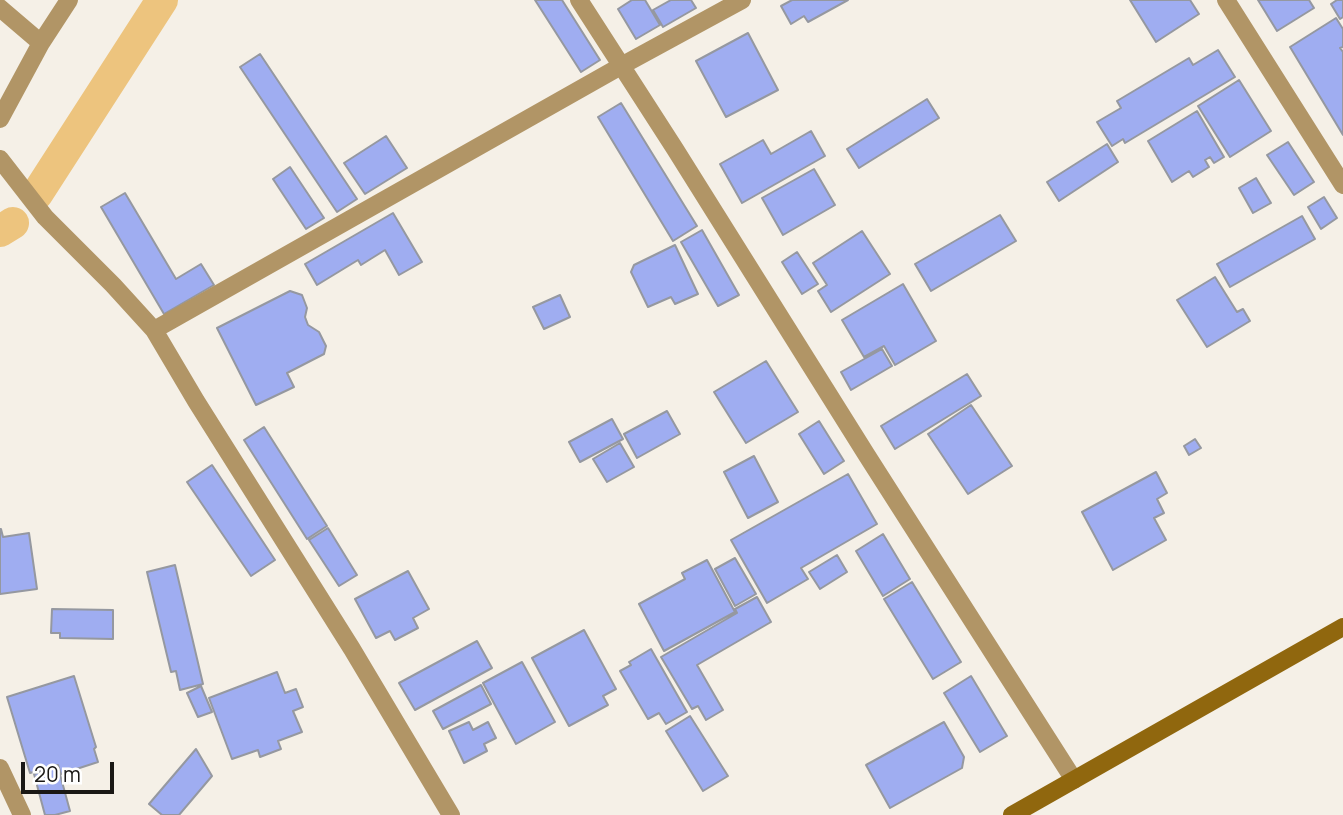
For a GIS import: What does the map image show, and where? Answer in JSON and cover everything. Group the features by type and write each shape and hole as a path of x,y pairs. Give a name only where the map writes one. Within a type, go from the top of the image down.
{"main road":[{"path":"1012,815 1343,627"}],"street":[{"path":"0,119 41,43 68,0"},
{"path":"579,0 1074,780"},
{"path":"154,330 742,0"},
{"path":"1226,0 1343,184"},
{"path":"0,8 41,43"},
{"path":"0,159 46,217 154,330 452,815"},
{"path":"0,768 22,815"}],"building":[{"path":"535,0 562,0 600,60 581,72"},
{"path":"632,0 645,0 660,25 636,39 618,9"},
{"path":"671,0 691,0 696,8 663,27 653,10"},
{"path":"792,0 848,0 808,22 804,16 791,24 781,6"},
{"path":"1130,0 1190,0 1199,14 1156,42"},
{"path":"1258,0 1309,0 1314,8 1277,31"},
{"path":"1343,0 1343,17 1340,19 1331,4"},
{"path":"1336,18 1343,29 1343,47 1340,48 1343,52 1343,135 1290,47"},
{"path":"748,33 778,90 726,117 696,61"},
{"path":"1218,50 1235,77 1125,143 1123,139 1112,146 1097,122 1121,108 1117,101 1189,58 1193,65"},
{"path":"260,54 357,199 337,212 240,67"},
{"path":"1239,80 1271,131 1230,157 1198,106"},
{"path":"927,99 939,118 859,168 847,149"},
{"path":"621,103 697,226 673,241 598,117"},
{"path":"1197,111 1224,157 1214,163 1210,157 1205,160 1209,167 1193,177 1189,171 1172,182 1148,141"},
{"path":"811,131 825,156 742,203 720,164 763,140 771,154"},
{"path":"386,136 407,168 365,194 344,163"},
{"path":"1288,142 1314,182 1294,195 1267,155"},
{"path":"1107,144 1118,162 1059,201 1047,182"},
{"path":"290,167 324,218 306,229 273,179"},
{"path":"814,169 835,205 783,235 762,198"},
{"path":"1256,178 1271,203 1253,213 1239,188"},
{"path":"125,193 176,279 201,264 214,285 164,314 101,207"},
{"path":"1324,197 1337,218 1321,229 1308,207"},
{"path":"393,213 422,262 399,275 385,250 361,265 358,260 317,285 305,264"},
{"path":"1000,215 1016,241 931,291 915,264"},
{"path":"1302,216 1315,239 1230,287 1217,264"},
{"path":"702,230 739,295 718,306 681,242"},
{"path":"862,231 890,274 831,312 818,291 827,285 813,263"},
{"path":"675,245 698,294 675,304 671,297 648,307 631,272 634,265"},
{"path":"797,252 818,284 802,294 782,262"},
{"path":"1215,277 1237,312 1243,309 1250,321 1207,347 1177,300"},
{"path":"903,284 936,341 895,365 884,346 864,357 842,320"},
{"path":"290,291 302,295 307,308 305,317 308,325 319,332 326,346 324,354 287,373 294,387 256,405 217,328"},
{"path":"560,295 570,317 544,329 533,307"},
{"path":"882,349 892,366 851,390 841,372"},
{"path":"766,361 798,412 746,443 714,392"},
{"path":"967,374 981,396 895,449 881,426"},
{"path":"971,405 1012,466 968,494 928,434"},
{"path":"667,411 680,434 637,458 624,434"},
{"path":"612,419 623,439 580,462 569,442"},
{"path":"819,421 844,461 824,474 799,434"},
{"path":"264,427 327,526 307,539 244,440"},
{"path":"1195,439 1201,448 1189,455 1184,446"},
{"path":"620,443 634,467 607,482 593,459"},
{"path":"754,456 778,502 748,518 724,472"},
{"path":"212,465 275,560 251,576 187,482"},
{"path":"1156,472 1167,493 1157,499 1164,513 1154,518 1166,540 1113,570 1082,512"},
{"path":"848,474 877,524 801,568 808,579 767,603 731,540"},
{"path":"328,528 357,575 339,586 309,540"},
{"path":"0,529 3,537 29,533 37,589 0,594"},
{"path":"883,534 910,579 883,596 856,551"},
{"path":"837,555 847,572 820,589 809,572"},
{"path":"735,558 756,594 735,606 715,569"},
{"path":"707,560 735,612 664,651 639,604 685,579 682,573"},
{"path":"175,565 203,684 180,690 176,671 171,672 147,572"},
{"path":"408,571 429,609 413,618 418,628 395,640 390,631 376,638 355,599"},
{"path":"912,582 961,662 933,679 884,599"},
{"path":"757,597 771,622 697,665 723,710 706,720 698,706 692,709 661,657 737,613 735,609"},
{"path":"52,609 113,610 113,639 60,638 60,633 51,633"},
{"path":"584,630 616,689 603,696 608,705 569,726 532,658"},
{"path":"477,641 492,668 415,710 399,683"},
{"path":"651,649 687,712 666,724 659,713 648,719 620,671 631,665 629,662"},
{"path":"522,662 555,722 516,744 483,683"},
{"path":"277,672 285,693 296,689 303,707 293,711 302,732 278,741 281,749 260,757 258,750 232,759 209,698"},
{"path":"74,676 96,747 94,749 98,762 61,774 58,765 30,773 7,697"},
{"path":"971,676 1007,736 980,752 944,693"},
{"path":"481,685 491,704 443,729 433,711"},
{"path":"201,686 212,712 198,717 187,693"},
{"path":"690,716 728,776 703,791 666,731"},
{"path":"469,722 473,730 488,722 496,738 484,744 487,751 464,763 449,731"},
{"path":"944,722 964,757 962,768 890,808 866,765"},
{"path":"196,749 212,776 179,815 162,815 149,804"},
{"path":"58,767 70,811 45,815 34,774"}],"waterway":[{"path":"37,194 162,0"},
{"path":"0,231 13,223"}]}
